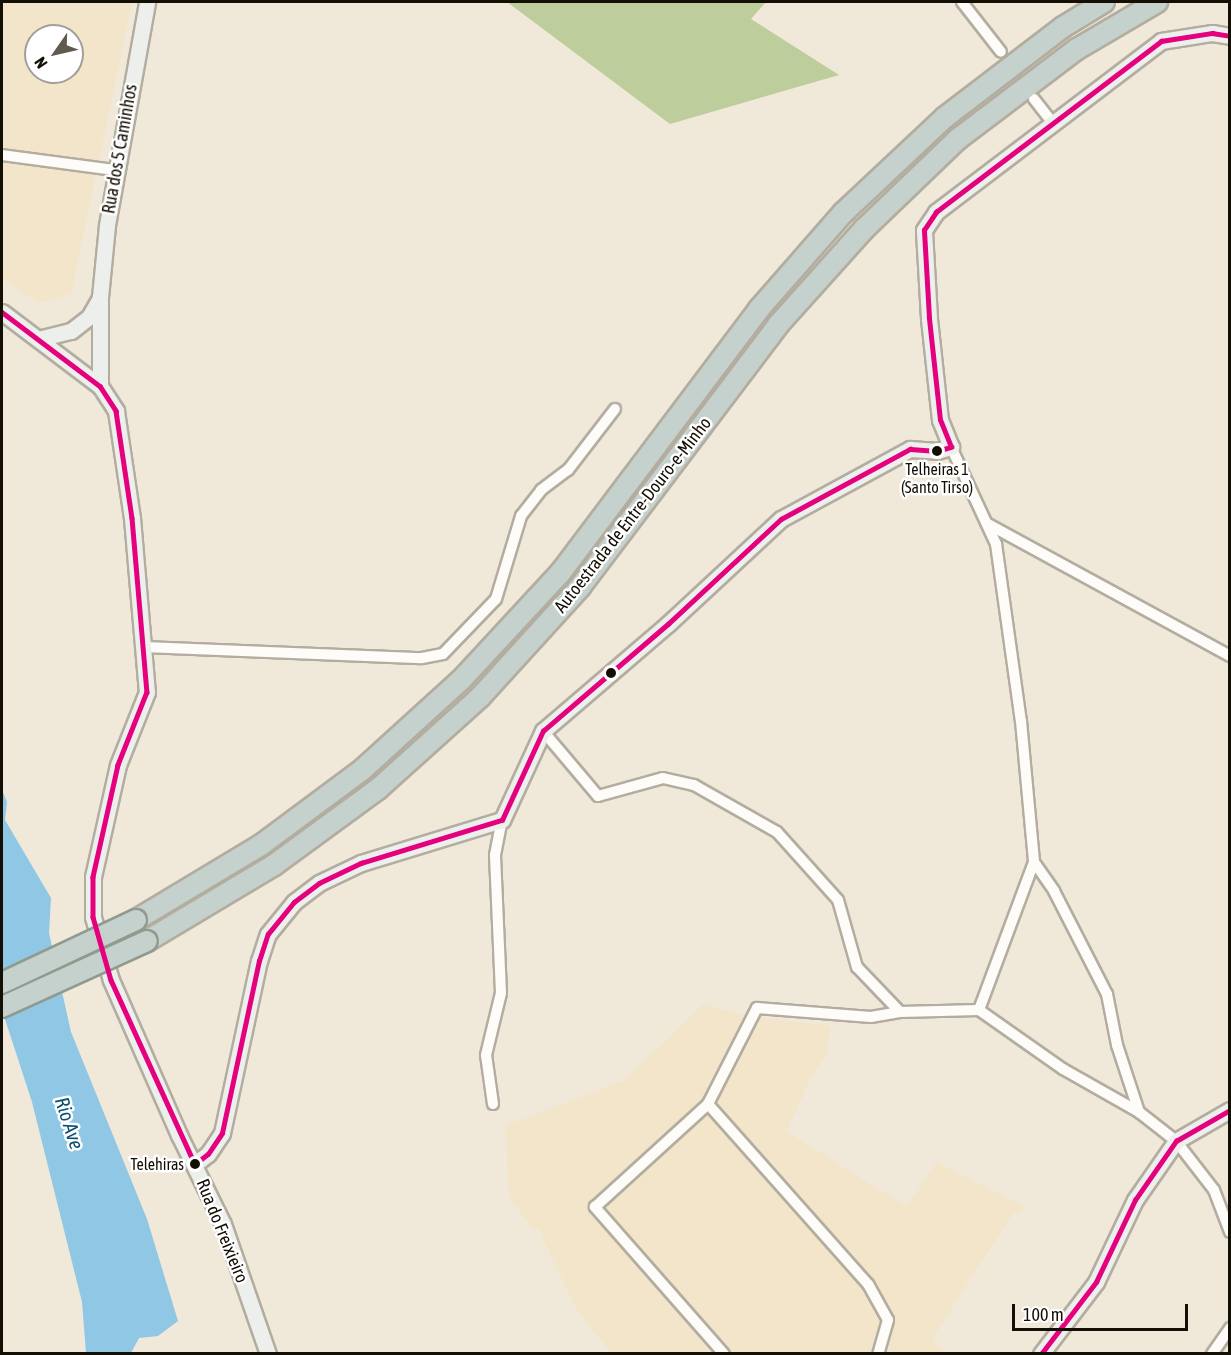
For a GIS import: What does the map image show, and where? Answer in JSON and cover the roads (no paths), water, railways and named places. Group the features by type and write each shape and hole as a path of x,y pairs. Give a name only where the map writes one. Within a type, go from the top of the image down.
{"highway":[{"name":"Autoestrada de Entre-Douro-e-Minho","path":"2,982 136,920 261,845 344,784 462,679 561,572 759,309 843,213 944,118 1063,27 1104,2"},
{"name":"Autoestrada de Entre-Douro-e-Minho","path":"2,1007 147,941 293,852 378,789 480,697 580,587 778,325 864,229 958,139 1077,50 1156,2"}],"street":[{"name":"Rua dos 5 Caminhos","path":"100,386 100,297 115,170 147,2"},
{"path":"962,2 1001,52"},
{"path":"979,1010 1034,862 1021,721 996,544 940,420 924,230 936,212 1161,41 1212,33 1230,36"},
{"path":"1034,99 1053,123"},
{"path":"2,155 115,170"},
{"name":"Rua dos 5 Caminhos","path":"38,339 71,331 89,317 100,297"},
{"path":"2,312 100,386"},
{"name":"Rua do Freixieiro","path":"100,386 116,411 121,433 147,692 118,765 93,877 93,917 111,980 223,1224 268,1353"},
{"path":"144,647 422,658 443,654 496,599 520,516 541,490 568,470 615,409"},
{"path":"493,1104 486,1055 501,993 495,855 502,820 543,731 668,624 781,519 910,449 937,451 951,447"},
{"path":"988,524 1230,656"},
{"path":"543,731 598,796 663,778 703,790 777,832 838,900 857,968 900,1012"},
{"path":"195,1164 208,1154 222,1133 259,961 268,934 294,902 319,883 361,863 502,820"},
{"path":"1034,862 1054,891 1107,994 1118,1045 1139,1112"},
{"path":"724,1353 595,1207 708,1104 758,1008 871,1017 900,1012 979,1010 1063,1068 1139,1112 1176,1142 1214,1190 1230,1232"},
{"path":"708,1104 867,1284 888,1320 878,1353"},
{"path":"1041,1353 1096,1282 1136,1200 1176,1142 1230,1110"},
{"path":"1212,1353 1230,1328"}],"water":[{"name":"Rio Ave","path":"2,790 7,802 5,820 51,898 49,933 71,1032 147,1219 178,1321 158,1336 139,1338 131,1353 86,1353 82,1302 32,1102 2,1010"}],"tunnel":[{"path":"1001,52 1029,91"}],"place":[{"name":"Telheiras 1 (Santo Tirso)","path":"937,451"},
{"name":"Telehiras","path":"195,1164"}]}
